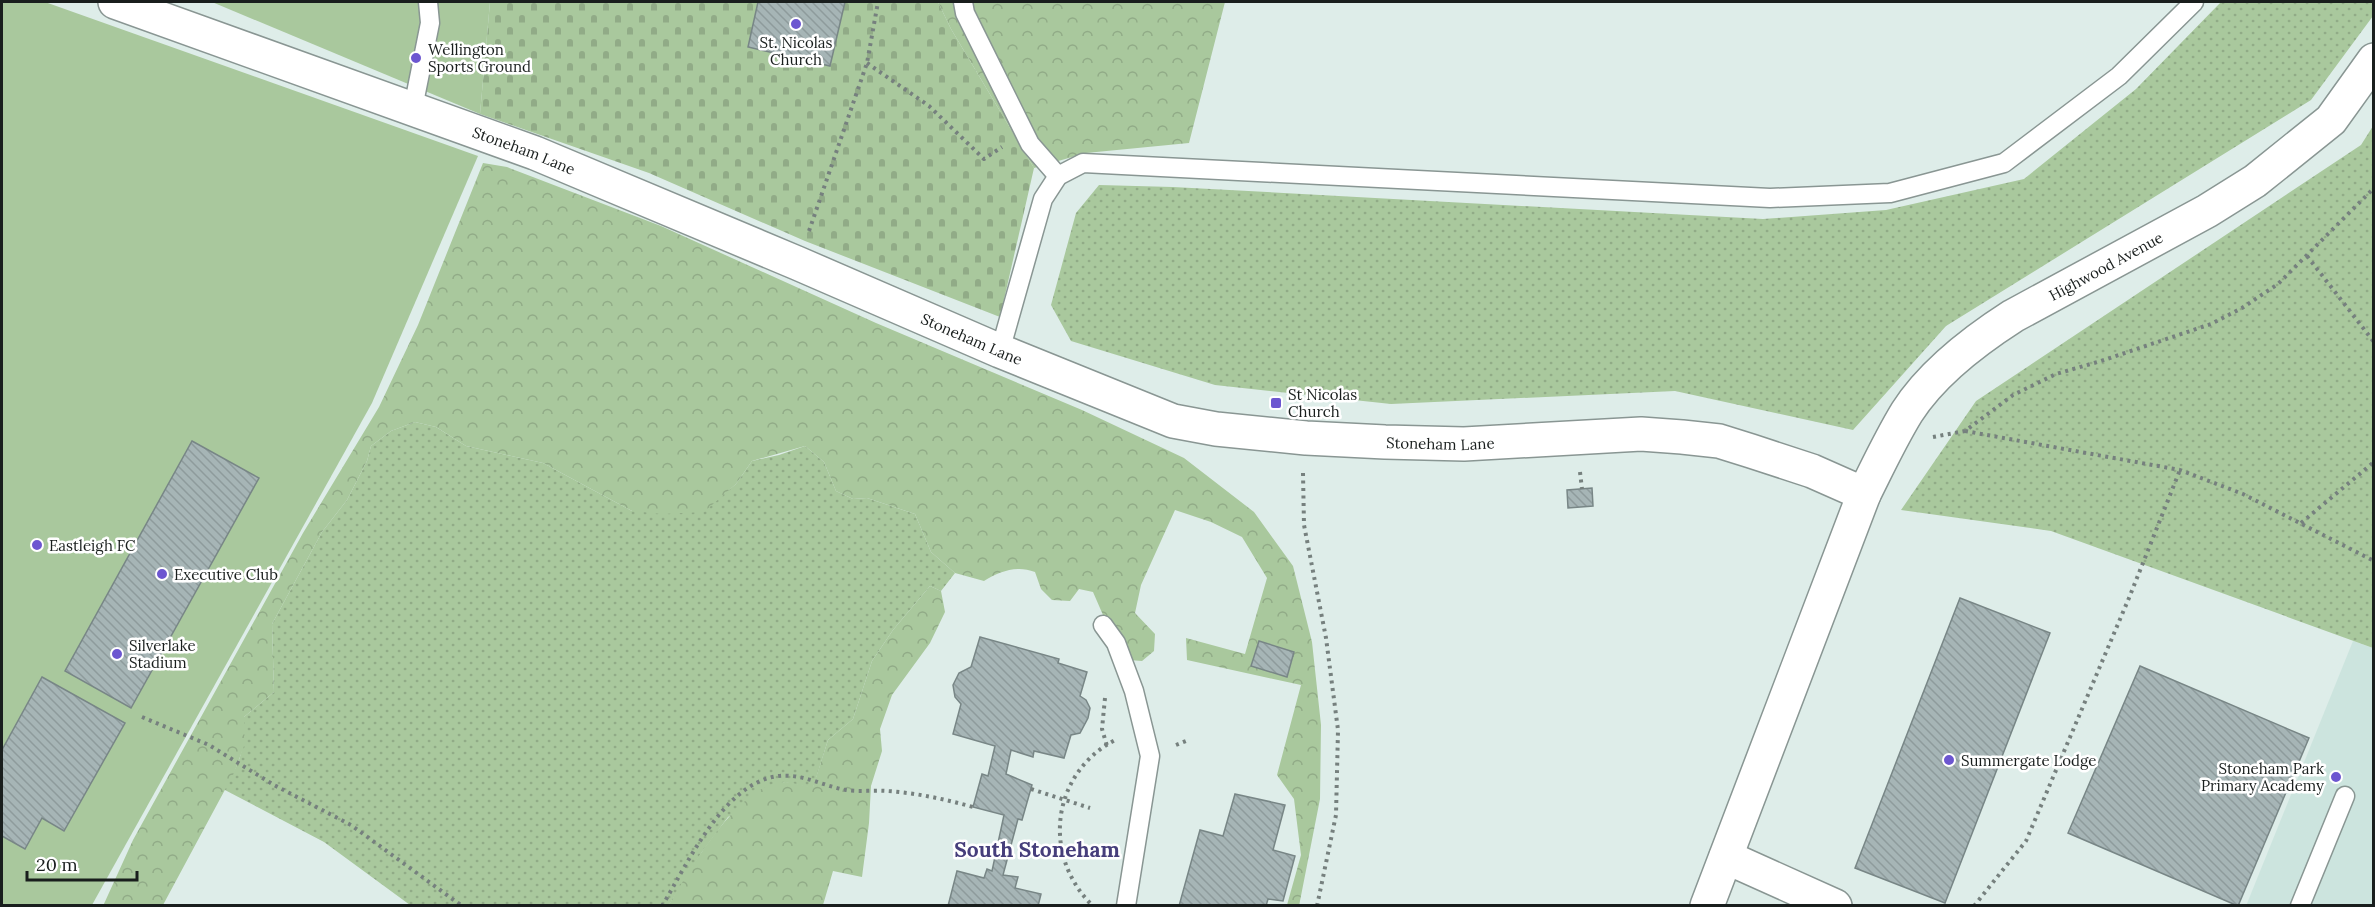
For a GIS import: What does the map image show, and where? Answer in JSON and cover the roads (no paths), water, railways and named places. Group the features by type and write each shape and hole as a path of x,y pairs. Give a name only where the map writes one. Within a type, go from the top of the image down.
{"street":[{"name":"Stoneham Lane","path":"115,2 535,153 1000,351 1173,421 1216,429 1306,438 1464,444 1606,435 1660,435 1730,444 1812,471 1864,494"},
{"name":"Highwood Avenue","path":"1707,906 1864,494 1897,431 1921,393 1952,362 1989,332 2041,300 2207,211 2284,159 2331,120 2373,60"},
{"path":"1726,857 1835,906"}],"lane":[{"path":"413,108 430,23 428,2"},
{"path":"963,2 965,13 1030,144 1058,176"},
{"path":"1000,351 1043,199 1058,176 1083,163 1770,198 1890,193 2004,163 2119,76 2193,2"},
{"path":"1103,625 1116,643 1134,691 1150,756 1126,906"},
{"path":"2300,906 2345,796"}],"place":[{"name":"St. Nicolas Church","path":"796,24"},
{"name":"Wellington Sports Ground","path":"416,58"},
{"name":"St Nicolas Church","path":"1276,403"},
{"name":"Eastleigh FC","path":"37,545"},
{"name":"Executive Club","path":"162,574"},
{"name":"Silverlake Stadium","path":"117,654"},
{"name":"Summergate Lodge","path":"1949,760"},
{"name":"Stoneham Park Primary Academy","path":"2336,777"}],"district":[{"name":"South Stoneham","path":"1037,849"}]}
